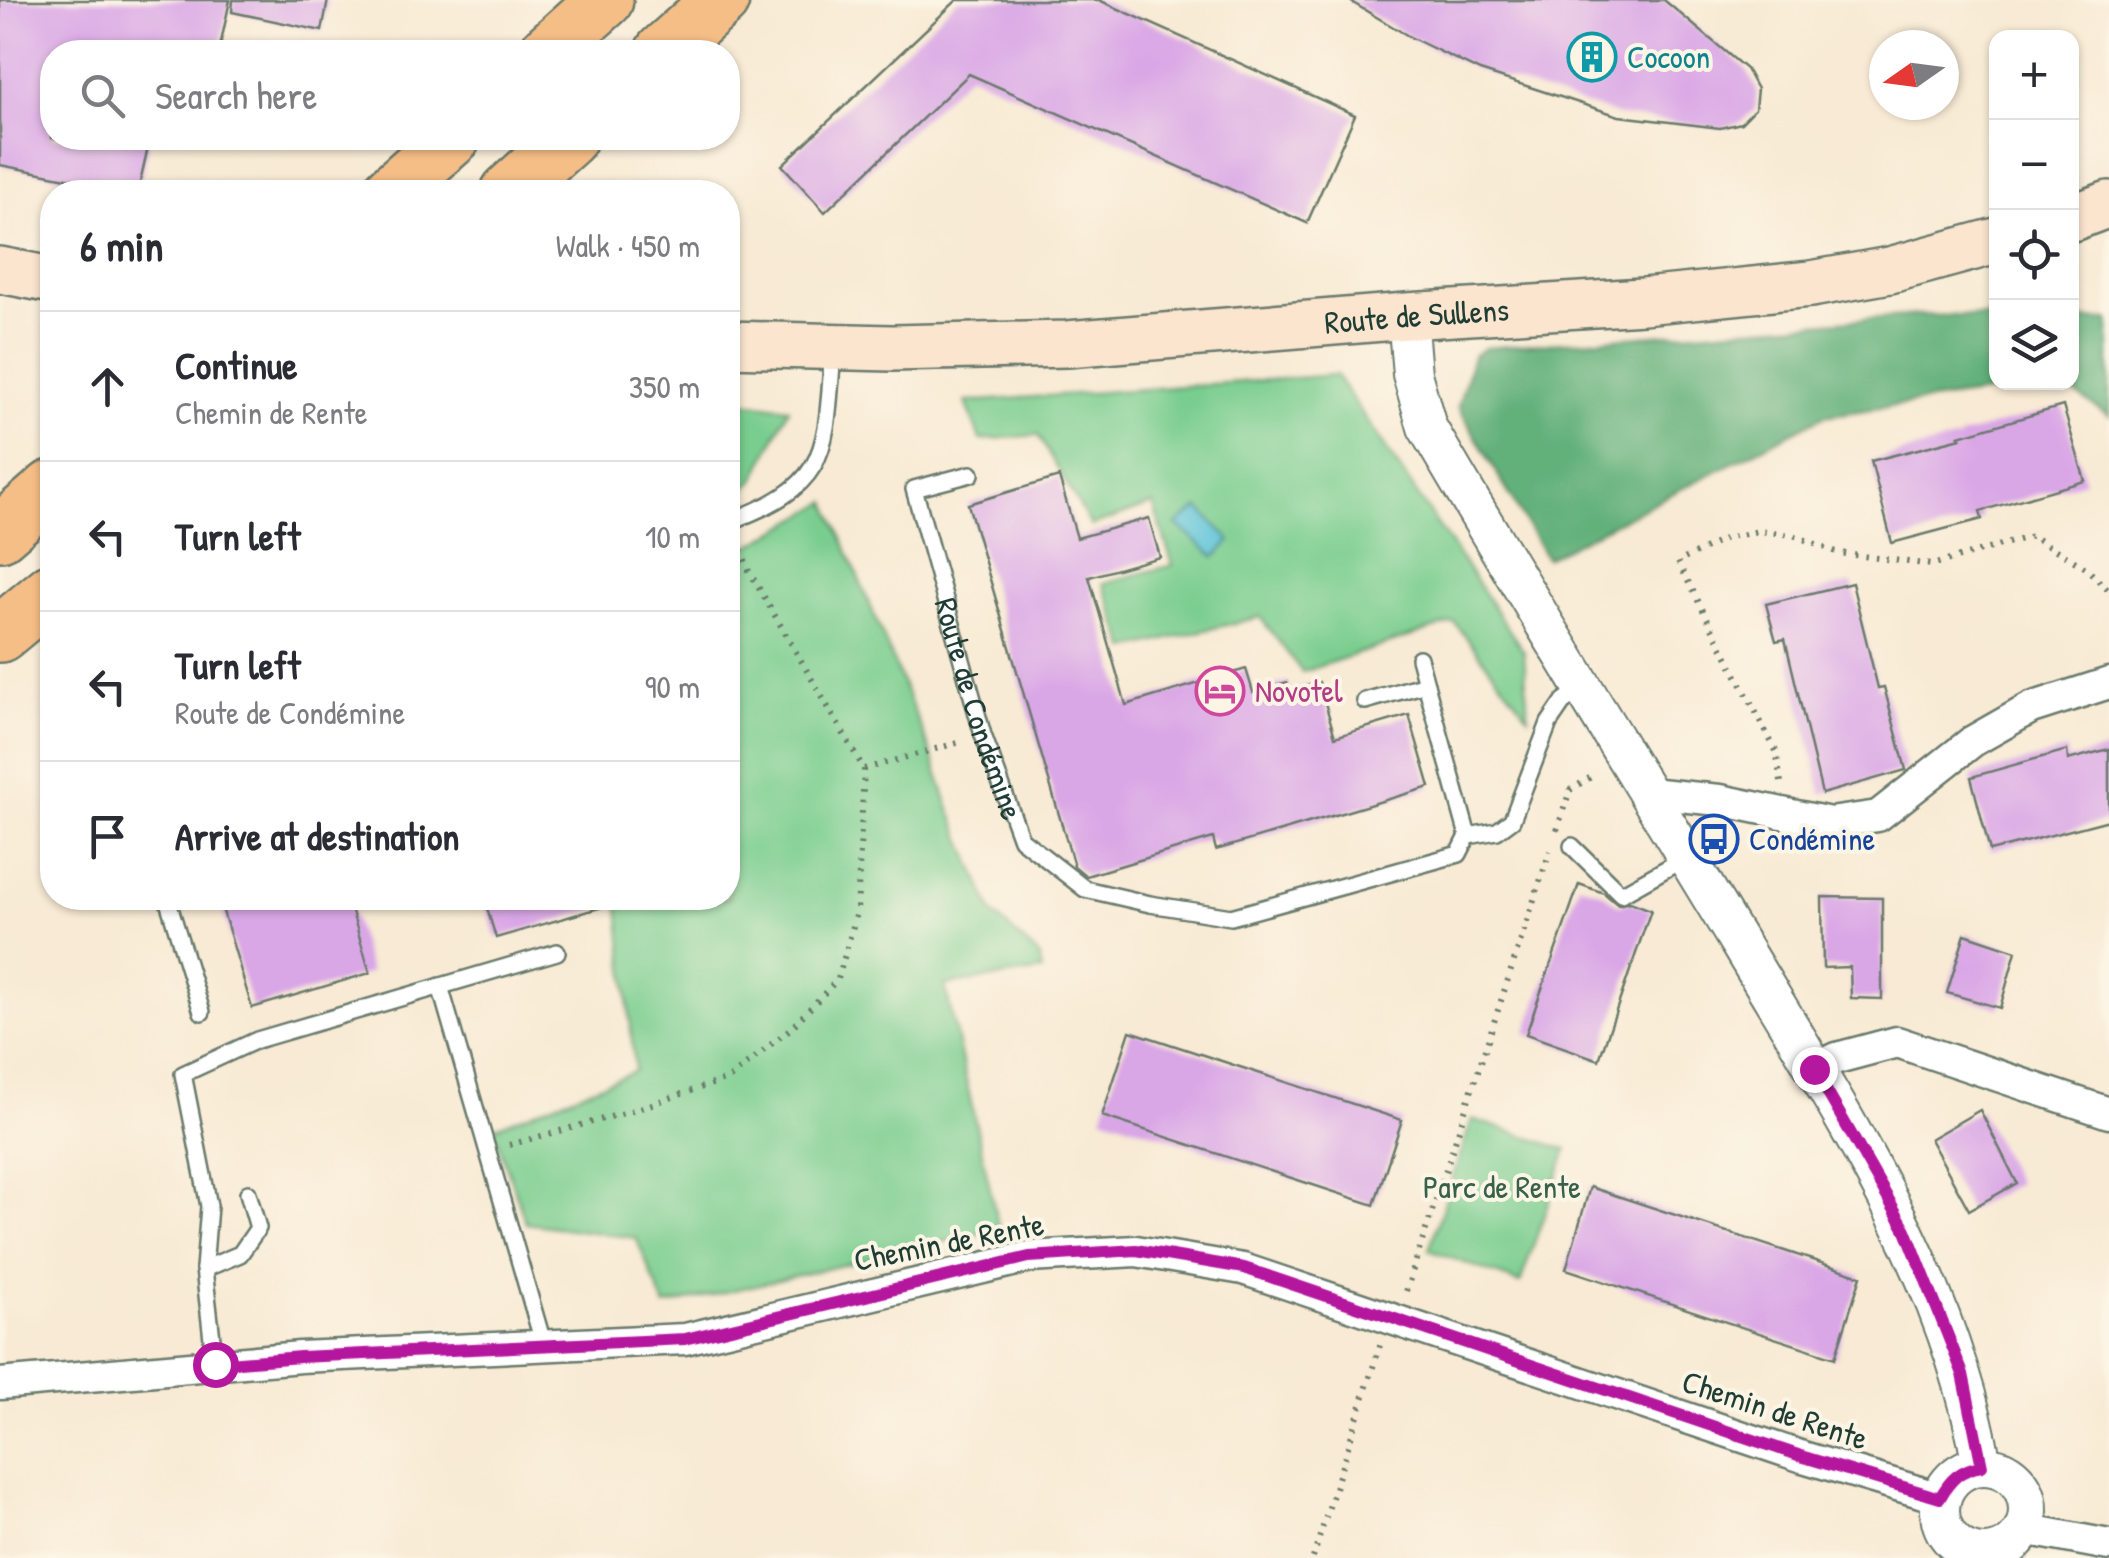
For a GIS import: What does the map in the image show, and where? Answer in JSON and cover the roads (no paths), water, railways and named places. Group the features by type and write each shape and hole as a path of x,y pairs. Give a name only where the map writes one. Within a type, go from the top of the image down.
{"highway":[{"path":"560,40 605,0"},
{"path":"677,40 722,0"},
{"path":"405,180 439,150"},
{"path":"522,180 556,150"},
{"path":"0,533 40,498"},
{"path":"0,634 40,601"}],"main road":[{"path":"2079,215 2109,204"},
{"name":"Route de Sullens","path":"740,344 892,348 1067,344 1643,301 1771,289 1890,270 1989,243"},
{"path":"0,270 40,278"}],"street":[{"path":"1407,316 1412,374 1426,427 1814,1069 1906,1230 1963,1374 1982,1466"},
{"path":"1648,794 1720,800 1830,823 1878,816 1973,741 2031,708 2109,682"},
{"path":"1814,1069 1837,1058 1897,1042 2109,1113"},
{"name":"Chemin de Rente","path":"0,1384 300,1357 685,1339 1029,1257 1136,1250 1244,1268 1396,1310 1804,1457 1940,1498"},
{"path":"1982,1466 2011,1475 2021,1486 2028,1515 2024,1529 2006,1549 1981,1557 1952,1542 1939,1514 1940,1498 1952,1479 1982,1466"},
{"path":"2024,1529 2109,1545"}],"lane":[{"path":"740,517 770,506 792,491 813,468 826,434 833,346"},
{"name":"Route de Condémine","path":"971,474 914,489 944,600 984,735 1022,839 1085,889 1230,917 1459,854 1468,836 1497,831 1512,820 1549,723 1564,701 1584,687"},
{"path":"1419,658 1468,836"},
{"path":"1364,701 1426,684"},
{"path":"1572,846 1622,894 1687,857"},
{"path":"170,910 202,1012"},
{"path":"215,1364 204,1269 209,1206 183,1074 257,1040 557,952"},
{"path":"440,986 544,1346"},
{"path":"204,1269 240,1254 258,1228 248,1193"}],"water":[{"path":"1199,508 1231,541 1215,557 1176,524"}],"place":[{"name":"Cocoon","path":"1592,57"},
{"name":"Novotel","path":"1220,691"},
{"name":"Condémine","path":"1714,839"}],"park label":[{"name":"Parc de Rente","path":"1502,1187"}]}
